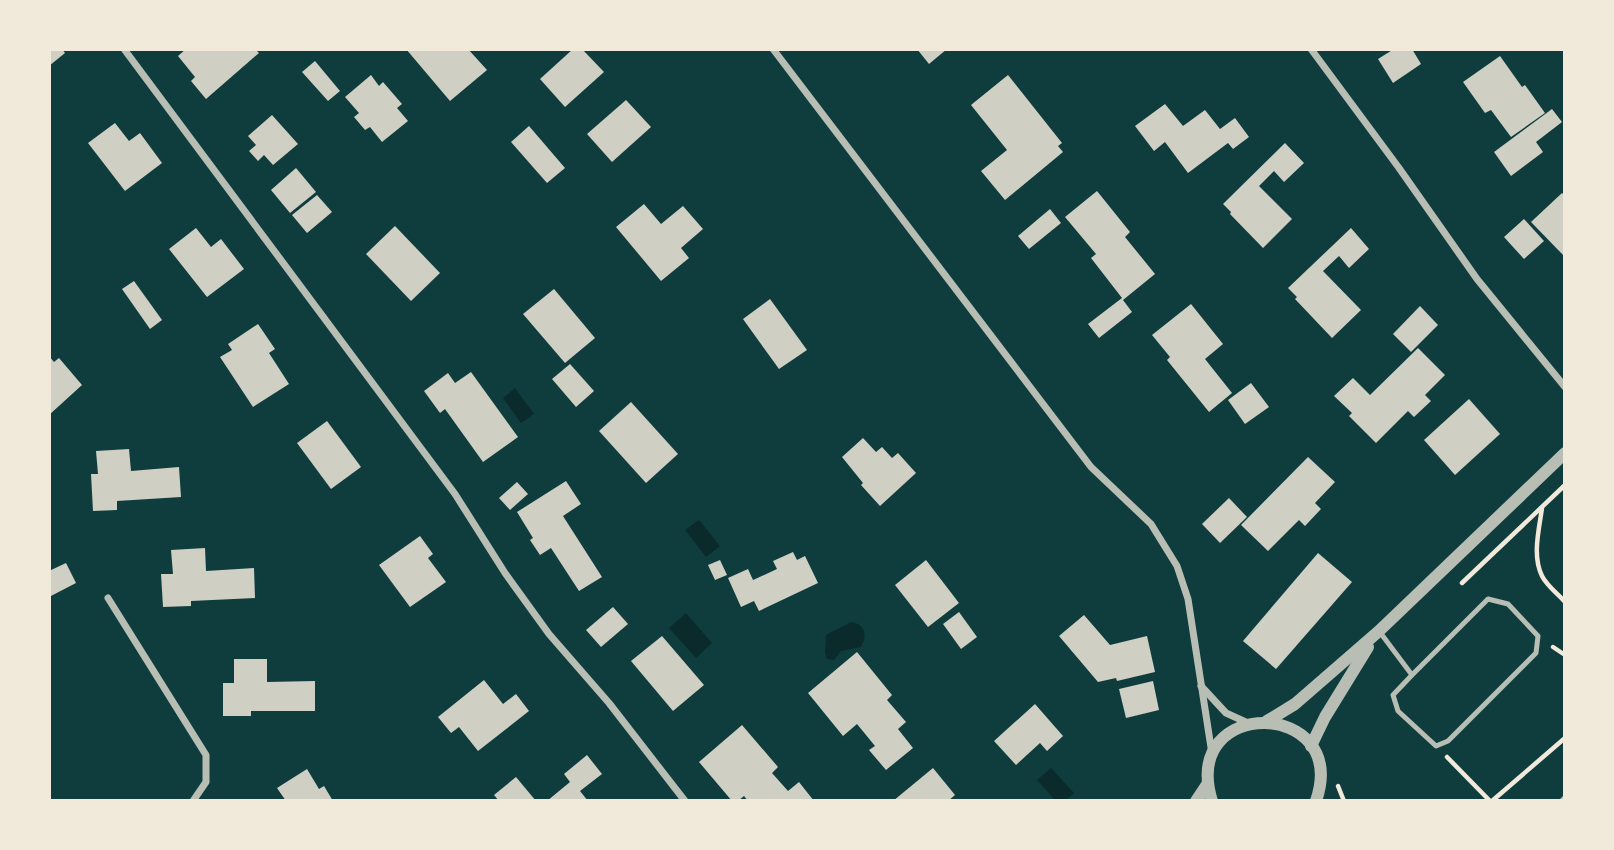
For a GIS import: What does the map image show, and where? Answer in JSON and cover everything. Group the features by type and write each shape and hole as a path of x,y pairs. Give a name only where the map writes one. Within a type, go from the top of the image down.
{"street":[{"path":"124,49 455,494 505,573 550,634 609,703 685,801"},
{"path":"773,49 1091,467 1151,524 1177,566 1188,599 1212,755"},
{"path":"1311,49 1399,167 1477,279 1565,387"},
{"path":"1267,721 1295,704 1377,633 1565,453"},
{"path":"108,598 206,755 206,782 193,801"},
{"path":"1311,746 1325,716 1377,633"},
{"path":"1200,686 1226,713 1248,723"},
{"path":"1212,801 1208,769 1212,755 1220,743 1230,732 1248,723 1267,721 1284,725 1299,733 1311,746 1319,763 1321,781 1317,801"},
{"path":"1196,801 1208,783"}],"lane":[{"path":"1488,599 1508,604 1538,636 1536,653 1448,741 1436,746 1398,711 1393,695 1412,675 1488,599"},
{"path":"1377,633 1412,675"}],"path":[{"path":"1452,592 1565,485"},
{"path":"1542,507 1537,547 1539,568 1543,578 1565,602"},
{"path":"1436,746 1491,801 1565,738"},
{"path":"1334,776 1345,801"}],"water":[{"path":"515,388 534,414 521,423 503,398"},
{"path":"699,520 720,546 706,557 685,530"},
{"path":"686,613 712,643 696,658 669,628"},
{"path":"851,622 864,631 861,647 841,651 834,660 827,659 826,635"},
{"path":"1051,768 1074,793 1065,801 1056,801 1037,780"}],"building":[{"path":"49,49 62,49 65,53 49,66"},
{"path":"186,49 255,49 259,53 206,99 191,81 195,77 178,56"},
{"path":"406,49 468,49 487,70 450,101"},
{"path":"573,49 582,49 604,72 565,107 540,79"},
{"path":"917,49 947,49 929,64"},
{"path":"1394,49 1412,49 1421,64 1393,83 1378,59"},
{"path":"1500,56 1545,113 1511,137 1491,110 1485,113 1463,82"},
{"path":"315,61 340,91 328,101 302,72"},
{"path":"371,75 379,86 383,82 402,104 397,108 408,121 382,142 370,127 365,130 354,117 359,113 345,97"},
{"path":"1008,75 1062,143 1058,146 1063,152 1005,200 981,171 1007,150 971,105"},
{"path":"626,100 651,127 612,162 587,134"},
{"path":"1165,104 1183,126 1205,110 1220,129 1235,118 1249,137 1233,149 1228,143 1188,173 1165,142 1154,151 1135,126"},
{"path":"1552,109 1562,122 1536,142 1543,152 1511,176 1494,152"},
{"path":"272,115 298,144 273,165 264,155 258,161 249,151 256,145 248,136"},
{"path":"115,123 129,141 140,133 162,163 125,191 88,143"},
{"path":"529,126 565,168 547,183 511,142"},
{"path":"1285,143 1304,163 1284,182 1274,171 1259,186 1292,219 1263,248 1223,204"},
{"path":"296,168 316,192 290,213 271,190"},
{"path":"1097,191 1130,232 1125,237 1155,274 1123,300 1132,312 1099,338 1088,324 1122,298 1091,258 1096,254 1065,217"},
{"path":"1562,193 1565,196 1565,257 1531,222"},
{"path":"317,195 332,212 307,233 292,215"},
{"path":"644,204 661,224 683,206 703,229 681,248 689,258 661,281 616,227"},
{"path":"1050,209 1061,223 1029,249 1018,236"},
{"path":"1524,219 1544,241 1524,259 1504,237"},
{"path":"395,226 440,273 411,301 366,254"},
{"path":"196,228 211,247 221,239 244,269 207,297 169,249"},
{"path":"1351,228 1369,249 1349,268 1339,256 1323,271 1361,310 1332,338 1288,288"},
{"path":"134,281 162,320 150,329 122,289"},
{"path":"554,289 595,338 565,363 523,314"},
{"path":"770,299 807,350 779,369 743,319"},
{"path":"1191,304 1223,344 1205,359 1232,393 1209,412 1167,360 1170,357 1152,335"},
{"path":"1420,306 1438,325 1411,352 1393,334"},
{"path":"258,324 275,349 269,353 289,384 253,407 220,357 232,350 228,344"},
{"path":"1418,348 1445,375 1425,395 1431,401 1414,417 1408,411 1376,443 1349,416 1352,413 1334,396 1353,378 1370,395"},
{"path":"49,356 54,362 59,358 82,385 49,415"},
{"path":"570,364 594,391 576,407 552,379"},
{"path":"471,372 518,437 483,462 445,409 440,413 424,391 448,373 455,383"},
{"path":"1251,383 1269,407 1245,424 1228,400"},
{"path":"1469,399 1500,434 1455,475 1424,440"},
{"path":"631,402 678,454 646,483 599,431"},
{"path":"327,421 361,467 331,489 297,443"},
{"path":"863,438 876,452 882,447 892,458 898,453 916,473 880,506 861,485 863,483 842,457"},
{"path":"129,449 131,471 179,467 181,497 117,501 117,510 93,511 91,474 98,474 96,451"},
{"path":"1308,457 1335,482 1315,503 1321,509 1305,526 1299,520 1268,551 1241,525"},
{"path":"566,481 581,504 563,516 602,577 579,591 551,548 540,555 517,512"},
{"path":"517,482 528,494 510,510 499,498"},
{"path":"1229,498 1247,517 1220,543 1202,524"},
{"path":"420,536 433,554 428,558 446,582 410,607 379,565"},
{"path":"205,548 206,571 254,568 255,598 191,601 191,606 163,607 161,574 173,574 171,550"},
{"path":"793,552 797,560 805,556 818,583 759,611 754,601 741,607 728,578 748,569 753,580 777,569 773,561"},
{"path":"1318,553 1352,582 1276,669 1243,641"},
{"path":"720,560 727,575 715,580 708,565"},
{"path":"926,560 959,603 928,627 895,585"},
{"path":"66,563 76,583 49,597 49,571"},
{"path":"613,607 628,624 601,647 586,630"},
{"path":"959,612 977,637 961,649 943,624"},
{"path":"1084,615 1110,645 1147,636 1155,672 1117,681 1116,678 1098,682 1059,636"},
{"path":"662,636 704,685 673,711 631,661"},
{"path":"857,652 892,695 887,700 906,722 898,729 913,748 886,770 869,750 875,746 857,724 843,736 808,693"},
{"path":"234,659 267,659 267,682 315,681 315,711 251,711 251,716 223,716 223,683 234,683"},
{"path":"484,680 503,704 516,694 529,711 478,751 459,727 451,733 438,717"},
{"path":"1153,681 1159,710 1126,718 1119,689"},
{"path":"1035,704 1063,736 1047,751 1040,743 1016,765 994,741"},
{"path":"742,725 778,767 772,773 788,791 799,782 814,801 748,801 744,796 738,801 732,801 699,762"},
{"path":"587,755 602,774 580,791 588,801 547,801 570,782 564,774"},
{"path":"933,768 955,795 948,801 893,801"},
{"path":"307,769 319,789 324,786 333,801 286,801 277,788"},
{"path":"516,777 536,801 499,801 494,795"}]}
